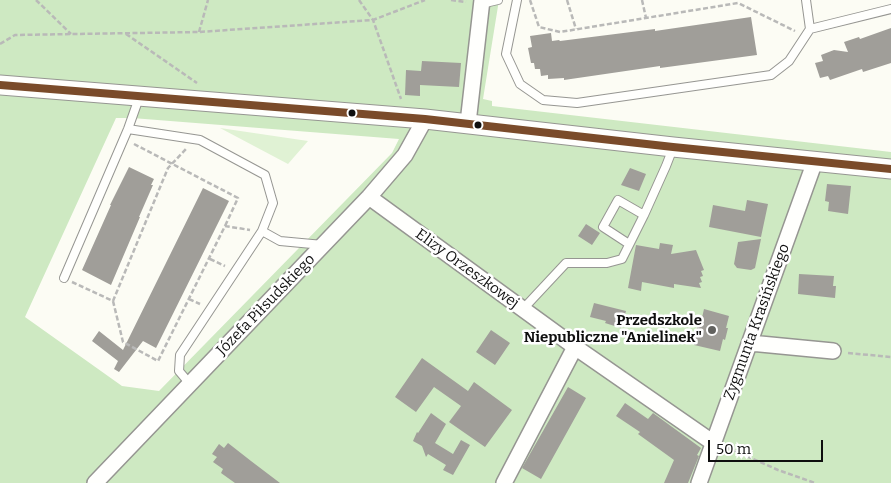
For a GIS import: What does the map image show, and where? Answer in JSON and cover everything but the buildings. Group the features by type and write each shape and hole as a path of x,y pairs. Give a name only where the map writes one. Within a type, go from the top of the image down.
{"street":[{"path":"468,124 481,2"},
{"path":"0,85 425,119 891,169"},
{"name":"Józefa Piłsudskiego","path":"96,483 369,198 405,155 425,119"},
{"name":"Zygmunta Krasińskiego","path":"698,483 815,161"},
{"name":"Elizy Orzeszkowej","path":"369,198 575,348 712,442"},
{"path":"750,343 833,351"},
{"path":"504,483 575,348"}],"lane":[{"path":"481,2 498,0"},
{"path":"517,0 506,54 520,84 543,100 577,103 770,75 789,61 810,29 806,0"},
{"path":"810,29 891,8"},
{"path":"64,278 128,129 140,96"},
{"path":"128,129 200,140 265,175 272,203 262,231 180,354 179,371 190,384"},
{"path":"523,309 566,263 607,263 622,259 666,166 673,147"},
{"path":"629,244 603,227 618,200 644,214"},
{"path":"262,231 280,241 323,245"}],"path":[{"path":"36,0 71,34"},
{"path":"199,32 208,0"},
{"path":"359,0 373,20 403,106"},
{"path":"0,44 15,35 199,32 373,20 425,0"},
{"path":"530,0 539,27 560,32 738,3 806,37"},
{"path":"567,0 576,29"},
{"path":"642,0 646,18"},
{"path":"730,0 731,4"},
{"path":"124,33 199,84"},
{"path":"123,139 173,163 238,198 158,362 123,342 114,301 168,168 173,163 195,139"},
{"path":"225,226 262,231"},
{"path":"209,258 235,271"},
{"path":"64,278 114,301"},
{"path":"833,351 891,357"},
{"path":"712,442 778,470 815,483"}],"green space":[{"path":"0,0 499,0 483,99 492,101 492,106 891,152 891,483 0,483","holes":["116,118 399,139 392,153 159,391 122,386 25,317"]},
{"path":"220,128 308,141 288,164"}],"transit line":[{"path":"0,85 425,119 891,169"}],"place":[{"name":"Przedszkole Niepubliczne \"Anielinek\"","path":"712,330"}]}
